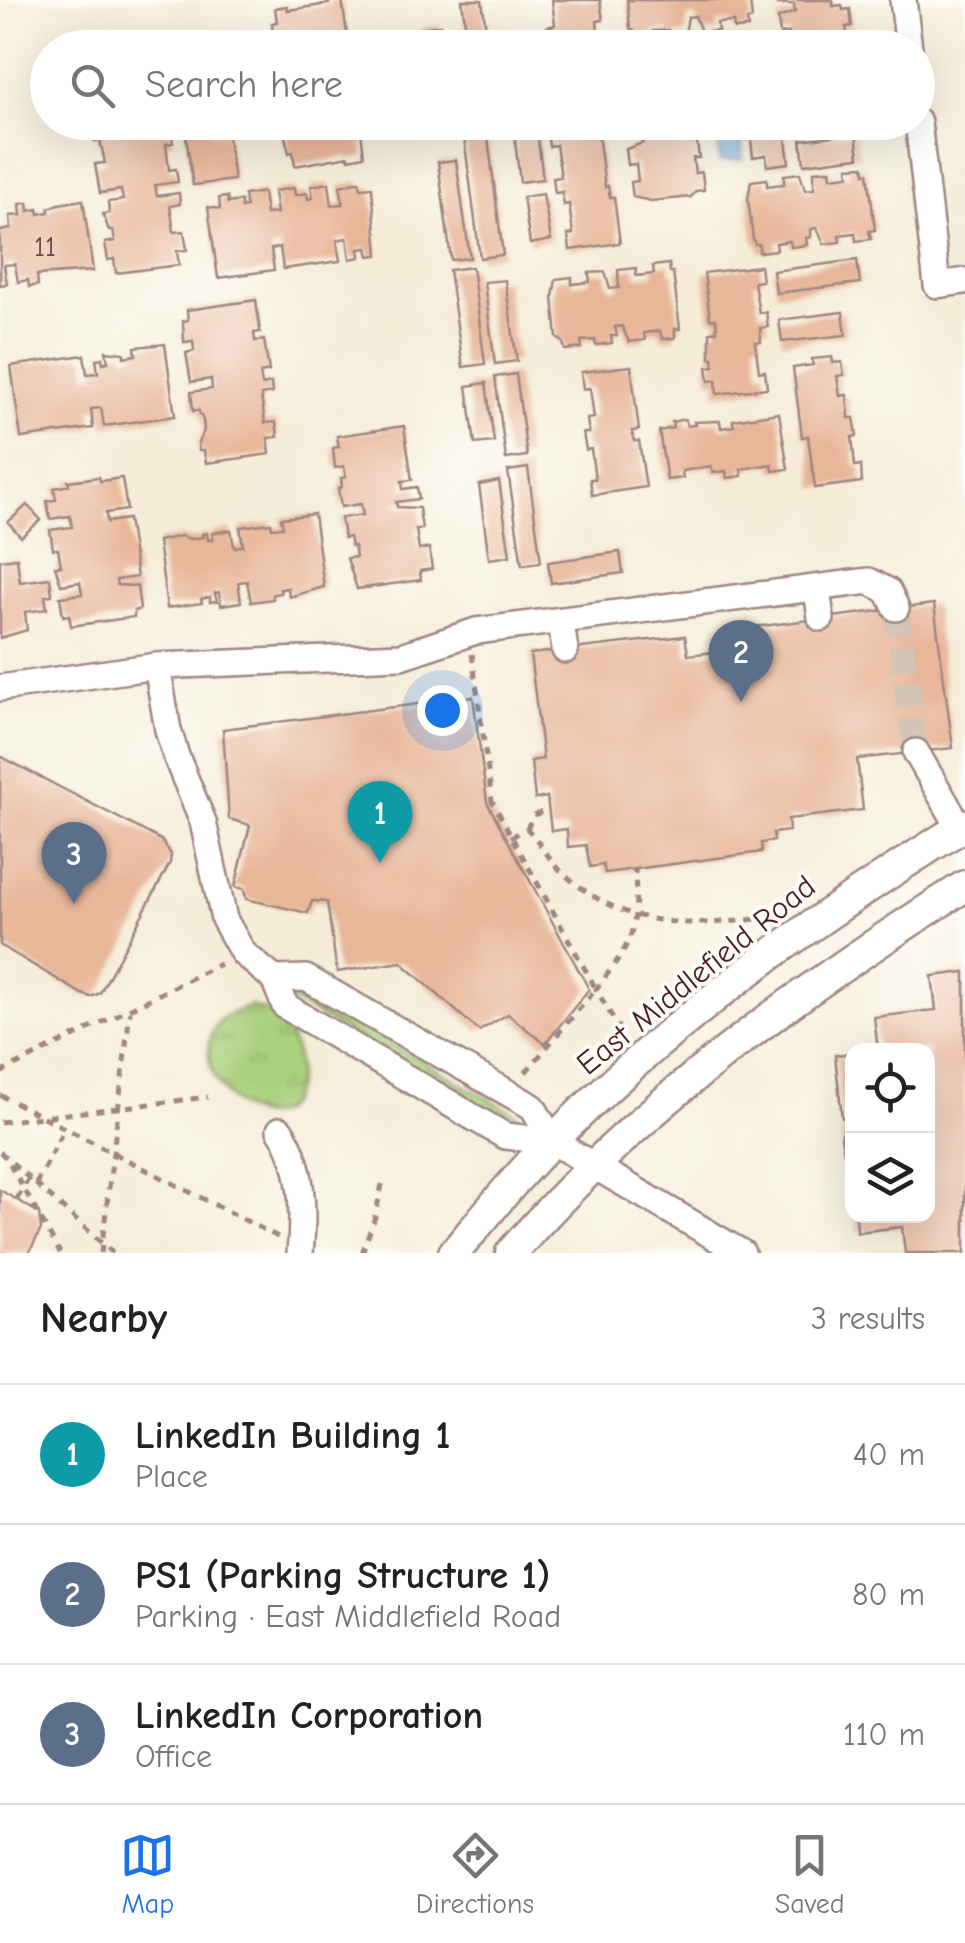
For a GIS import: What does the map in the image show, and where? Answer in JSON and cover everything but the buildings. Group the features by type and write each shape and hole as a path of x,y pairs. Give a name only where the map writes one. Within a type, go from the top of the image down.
{"main road":[{"name":"East Middlefield Road","path":"454,1253 552,1141 660,1040 752,966 845,900 963,827"},
{"path":"511,1253 592,1166 778,1010 965,886"}],"street":[{"path":"903,0 907,30"},
{"path":"920,140 937,284 965,282"},
{"path":"0,688 158,666 401,656 468,634 868,581 888,591 896,608"},
{"path":"817,590 821,618"},
{"path":"561,622 566,650"},
{"path":"158,666 168,730 203,822 224,918 243,952 274,979 285,1006 505,1136 552,1141 742,1253"},
{"path":"916,752 963,827"},
{"path":"274,979 306,978 533,1106 552,1141"},
{"path":"280,1130 289,1143 298,1171 300,1251"}],"path":[{"path":"468,634 492,801 621,1032"},
{"path":"511,837 527,829 533,815 549,810"},
{"path":"527,829 559,869 597,900 636,916 682,926 762,918"},
{"path":"526,1073 628,946 636,916 636,869"},
{"path":"0,1073 220,965 212,948"},
{"path":"101,1253 130,1010"},
{"path":"0,1095 300,1251"},
{"path":"0,1122 208,1098"},
{"path":"36,1184 64,1129"},
{"path":"2,1152 113,1253"},
{"path":"2,1152 60,1253"},
{"path":"17,1199 30,1178"},
{"path":"362,1253 383,1180"}],"green space":[{"path":"295,990 518,1115 509,1126 290,999 289,992"},
{"path":"251,1006 281,1017 297,1062 294,1091 283,1110 267,1116 249,1111 231,1099 217,1082 209,1061 210,1039 222,1019"}],"water":[{"path":"717,140 744,140 743,159 720,161"}],"tunnel":[{"path":"896,608 916,752"}],"place":[{"name":"PS1 (Parking Structure 1)","path":"741,702"},
{"name":"LinkedIn Building 1","path":"380,863"},
{"name":"LinkedIn Corporation","path":"74,904"}]}
